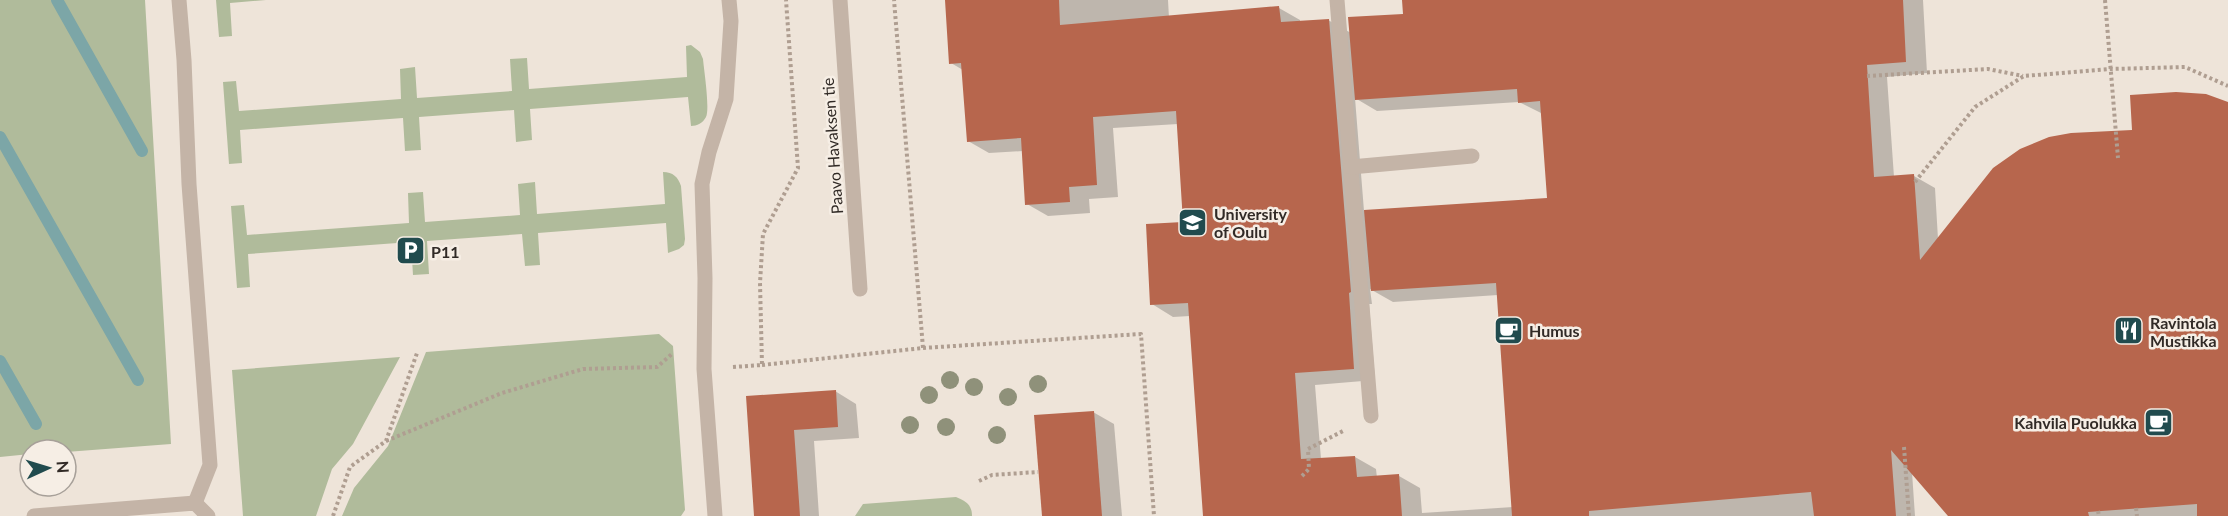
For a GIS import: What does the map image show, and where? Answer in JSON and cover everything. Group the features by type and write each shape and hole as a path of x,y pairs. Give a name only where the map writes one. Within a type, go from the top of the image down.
{"street":[{"path":"180,0 189,184 210,465 195,503"},
{"path":"715,516 704,369 705,278 702,184 709,152 726,99 731,21 729,0"},
{"name":"Paavo Havaksen tie","path":"840,0 860,289"},
{"path":"1337,0 1371,416"},
{"path":"1352,167 1472,156"},
{"path":"34,516 195,503 208,516"}],"path":[{"path":"762,365 760,283 763,234 798,168 786,0"},
{"path":"894,0 923,348"},
{"path":"2105,0 2118,158"},
{"path":"1867,76 1988,69 2024,76 2111,69 2185,67 2228,86"},
{"path":"1915,183 1975,107 2024,76"},
{"path":"333,516 350,467 386,441 502,393 583,369 657,367 704,326"},
{"path":"732,367 923,348 1141,334 1154,516"},
{"path":"386,441 417,353"},
{"path":"1302,476 1309,469 1308,449 1371,416"},
{"path":"1904,447 1909,516"},
{"path":"979,481 992,475 1038,472"},
{"path":"2136,508 2136,516"}],"green space":[{"path":"0,0 145,0 171,444 78,451 78,438 18,438 18,455 0,457"},
{"path":"216,0 266,0 230,3 232,36 219,37"},
{"path":"691,45 700,52 703,59 707,98 706,117 695,125 691,126 688,97 530,109 532,140 516,142 514,110 419,117 421,150 405,151 403,118 240,130 242,163 229,164 223,82 236,81 239,111 401,99 400,69 415,67 417,98 512,91 510,59 527,58 529,89 687,77 686,46"},
{"path":"663,172 675,176 681,186 685,239 684,245 668,253 666,223 538,233 540,265 525,266 522,234 427,241 429,274 413,275 411,242 248,254 250,287 237,288 231,206 244,205 247,235 409,223 408,193 423,192 425,222 520,215 518,184 535,182 537,214 665,204"},
{"path":"659,334 673,346 685,510 681,516 342,516 354,488 388,446 426,352"},
{"path":"400,357 353,444 332,469 316,516 243,516 232,370"},
{"path":"956,497 968,504 972,516 855,516 863,504"}],"building":[{"path":"945,0 1059,0 1060,25 1279,6 1281,22 1329,19 1351,292 1349,293 1354,369 1295,373 1301,459 1355,456 1357,477 1399,474 1402,516 1203,516 1188,303 1150,305 1146,224 1183,222 1176,111 1093,117 1097,185 1069,187 1070,202 1025,205 1021,138 967,142 961,63 949,64"},
{"path":"1402,0 1903,0 1906,62 1867,65 1874,177 1914,174 1920,260 1993,168 2020,149 2049,137 2071,133 2132,130 2130,95 2176,92 2206,94 2228,102 2228,516 2197,516 2197,504 2088,512 2089,516 1948,516 1891,450 1896,516 1814,516 1811,492 1589,511 1589,516 1512,516 1496,283 1371,291 1364,210 1547,198 1540,101 1518,103 1517,89 1355,100 1348,17 1403,14"},
{"path":"836,390 838,427 794,430 800,516 754,516 746,396"},
{"path":"1094,411 1102,516 1042,516 1034,415"}],"waterway":[{"path":"57,0 142,151"},
{"path":"0,137 138,380"},
{"path":"0,361 36,424"}],"place":[{"name":"University of Oulu","path":"1193,222"},
{"name":"P11","path":"410,251"},
{"name":"Humus","path":"1508,330"},
{"name":"Ravintola Mustikka","path":"2129,331"},
{"name":"Kahvila Puolukka","path":"2158,422"}]}
